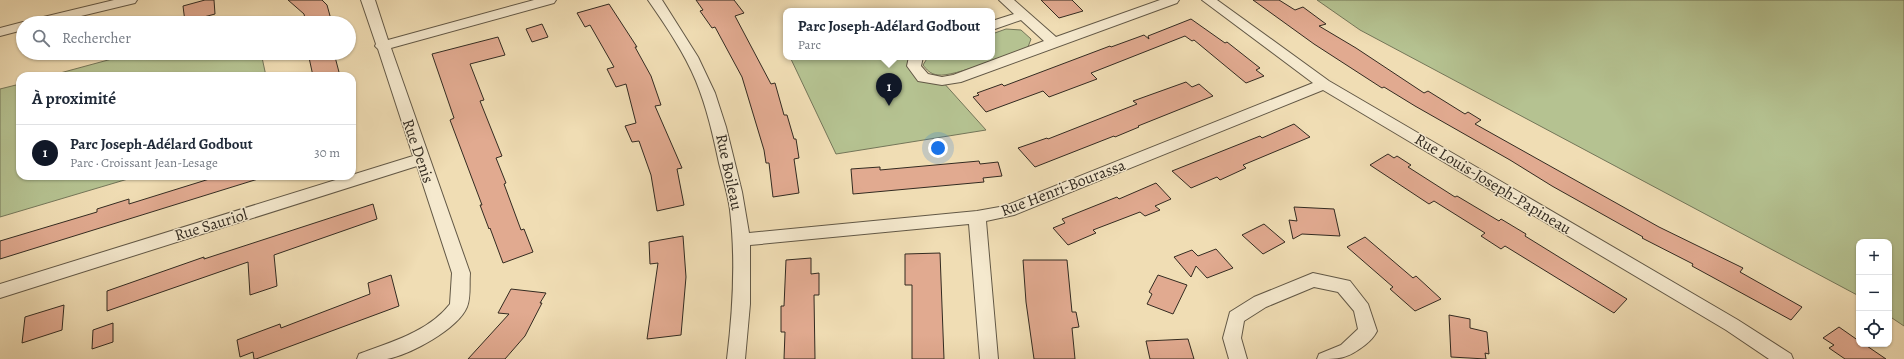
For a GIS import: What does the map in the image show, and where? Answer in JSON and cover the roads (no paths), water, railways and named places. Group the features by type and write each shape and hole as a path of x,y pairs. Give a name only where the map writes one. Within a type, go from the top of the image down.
{"street":[{"path":"65,16 130,0"},
{"name":"Rue Denis","path":"366,359 421,338 437,328 458,307 460,302 461,273 382,46 368,0"},
{"path":"382,46 549,0"},
{"name":"Rue Boileau","path":"656,0 686,46 708,92 720,129 737,208 741,240 741,306 736,359"},
{"path":"1006,0 1054,42"},
{"path":"915,60 914,66 923,78 942,81 956,79 1172,0"},
{"name":"Rue Louis-Joseph-Papineau","path":"1208,0 1324,84 1725,321 1784,359"},
{"path":"995,25 1023,15"},
{"path":"0,32 16,28"},
{"name":"Rue Henri-Bourassa","path":"741,240 977,217 1008,211 1324,84"},
{"name":"Rue Sauriol","path":"356,179 421,159"},
{"name":"Rue Sauriol","path":"0,291 354,180"},
{"path":"977,217 989,359"},
{"path":"1238,359 1232,338 1236,317 1260,302 1313,280 1344,286 1362,309 1368,331 1348,350 1326,359"}],"place":[{"name":"Parc Joseph-Adélard Godbout","path":"889,106"}]}
